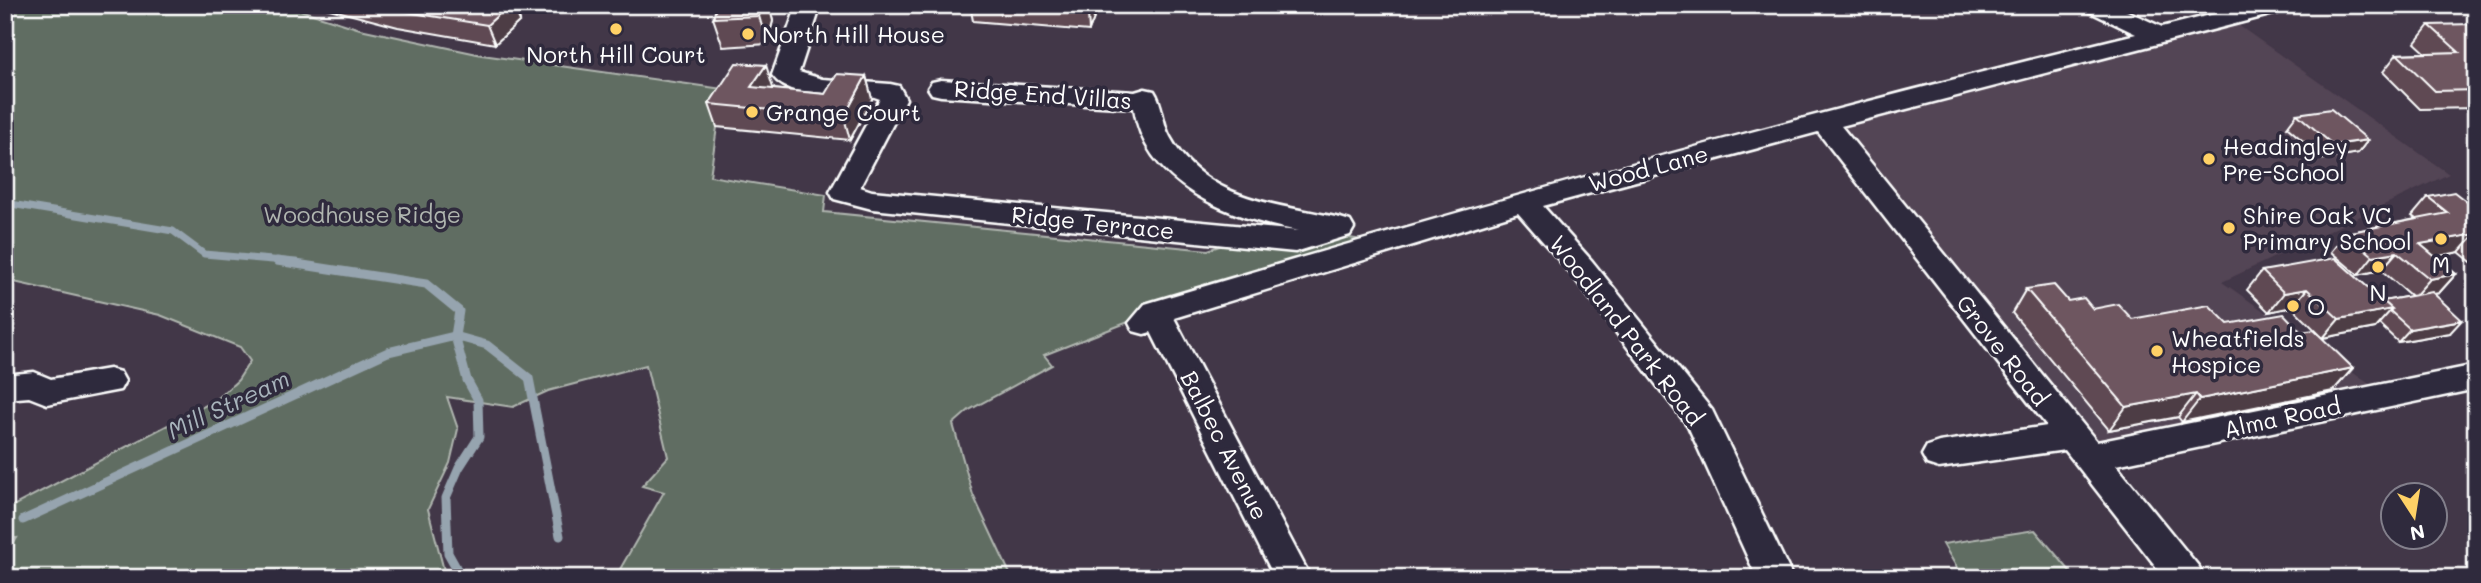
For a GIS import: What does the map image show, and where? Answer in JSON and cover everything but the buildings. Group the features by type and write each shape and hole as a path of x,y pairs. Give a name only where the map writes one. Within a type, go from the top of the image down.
{"street":[{"name":"Ridge Terrace","path":"809,5 785,75 798,82 876,88 890,93 893,99 844,192 872,200 1295,242 1340,228"},
{"path":"2094,5 2161,36"},
{"name":"Wood Lane","path":"1150,317 1405,235 1524,202 1823,121 2161,36 2246,10 2281,5"},
{"name":"Ridge End Villas","path":"941,88 1145,99 1151,125 1163,149 1188,175 1254,211 1340,228"},
{"name":"Grove Road","path":"1823,121 2186,578"},
{"name":"Woodland Park Road","path":"1524,202 1583,268 1701,419 1775,578"},
{"path":"1340,228 1405,235"},
{"name":"Balbec Avenue","path":"1150,317 1293,578"},
{"name":"Alma Road","path":"1939,455 2080,447 2476,377"},
{"path":"5,387 34,384 47,392 109,381"}],"shaded area":[{"path":"2238,25 2449,174 2222,282 2378,390 2091,445 1838,128 1952,99 2008,79"}],"green space":[{"name":"Woodhouse Ridge","path":"5,5 284,5 360,29 482,55 737,91 717,127 710,176 826,195 824,212 1208,250 1225,244 1342,237 1363,240 1219,282 1153,309 1136,319 1044,355 1052,365 969,410 953,424 973,495 1012,578 615,578 664,492 642,486 668,457 646,365 548,391 513,407 447,397 458,429 450,463 428,509 446,578 5,578 5,558 17,538 5,539 5,510 216,400 238,380 250,361 240,347 160,315 5,280"},
{"path":"2035,530 2076,578 1963,578 1943,544"}],"waterway":[{"path":"5,203 173,231 204,254 296,262"},
{"path":"277,261 426,284 459,311 455,336"},
{"name":"Mill Stream","path":"23,520 388,352 455,336"},
{"path":"455,336 487,345 529,378 560,536"},
{"path":"455,336 467,380 478,400 479,437 459,468 446,498 448,553 462,578"}],"place":[{"name":"North Hill Court","path":"616,29"},
{"name":"North Hill House","path":"748,34"},
{"name":"Grange Court","path":"752,112"},
{"name":"Headingley Pre-School","path":"2209,159"},
{"name":"Shire Oak VC Primary School","path":"2229,228"},
{"name":"M","path":"2441,239"},
{"name":"N","path":"2378,267"},
{"name":"O","path":"2293,306"},
{"name":"Wheatfields Hospice","path":"2157,351"}]}
